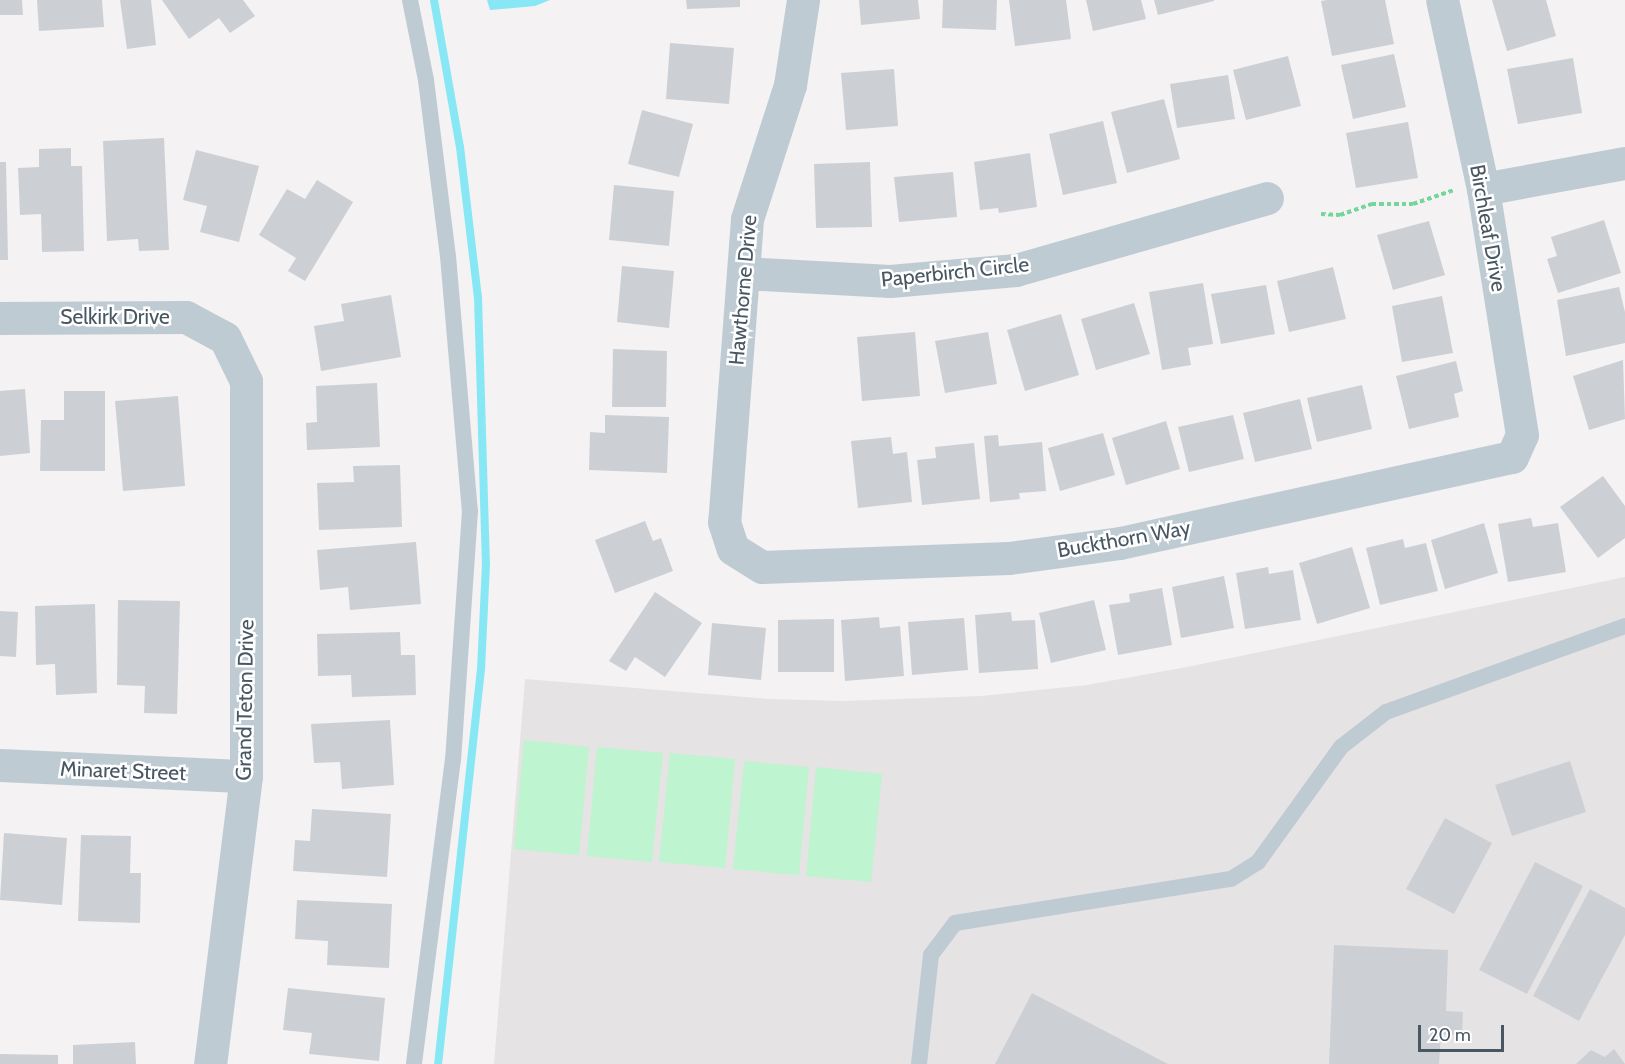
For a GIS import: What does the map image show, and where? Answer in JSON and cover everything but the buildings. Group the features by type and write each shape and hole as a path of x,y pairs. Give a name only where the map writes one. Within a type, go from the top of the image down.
{"street":[{"name":"Hawthorne Drive","path":"733,549 724,522 747,219 790,85 803,0"},
{"name":"Birchleaf Drive","path":"1442,0 1469,189 1522,435 1512,457"},
{"path":"1469,189 1625,163"},
{"name":"Paperbirch Circle","path":"742,273 890,281 1016,270 1267,198"},
{"name":"Selkirk Drive","path":"0,318 186,317 225,338"},
{"name":"Grand Teton Drive","path":"210,1064 246,776 246,381 225,338"},
{"name":"Buckthorn Way","path":"733,549 762,567 1009,558 1120,543 1512,457"},
{"name":"Minaret Street","path":"0,765 246,776"}],"lane":[{"path":"410,0 426,80 448,256 470,511 453,759 414,1064"},
{"path":"920,1064 931,955 955,923 1231,879 1257,862 1341,747 1386,712 1625,626"}],"path":[{"path":"1321,213 1340,215 1372,204 1413,204 1469,189"}],"shaded area":[{"path":"1625,577 1625,1064 494,1064 525,679 769,699 845,701 981,696 1087,685 1187,667"}],"green space":[{"path":"524,740 589,747 579,855 514,849"},
{"path":"597,747 663,753 652,862 587,856"},
{"path":"670,753 735,759 725,868 659,862"},
{"path":"744,761 809,767 799,875 733,869"},
{"path":"816,767 882,774 871,882 806,876"}],"water":[{"path":"487,0 550,0 535,6 490,10"}],"waterway":[{"path":"434,0 460,147 478,297 486,564 481,669 438,1064"}]}
